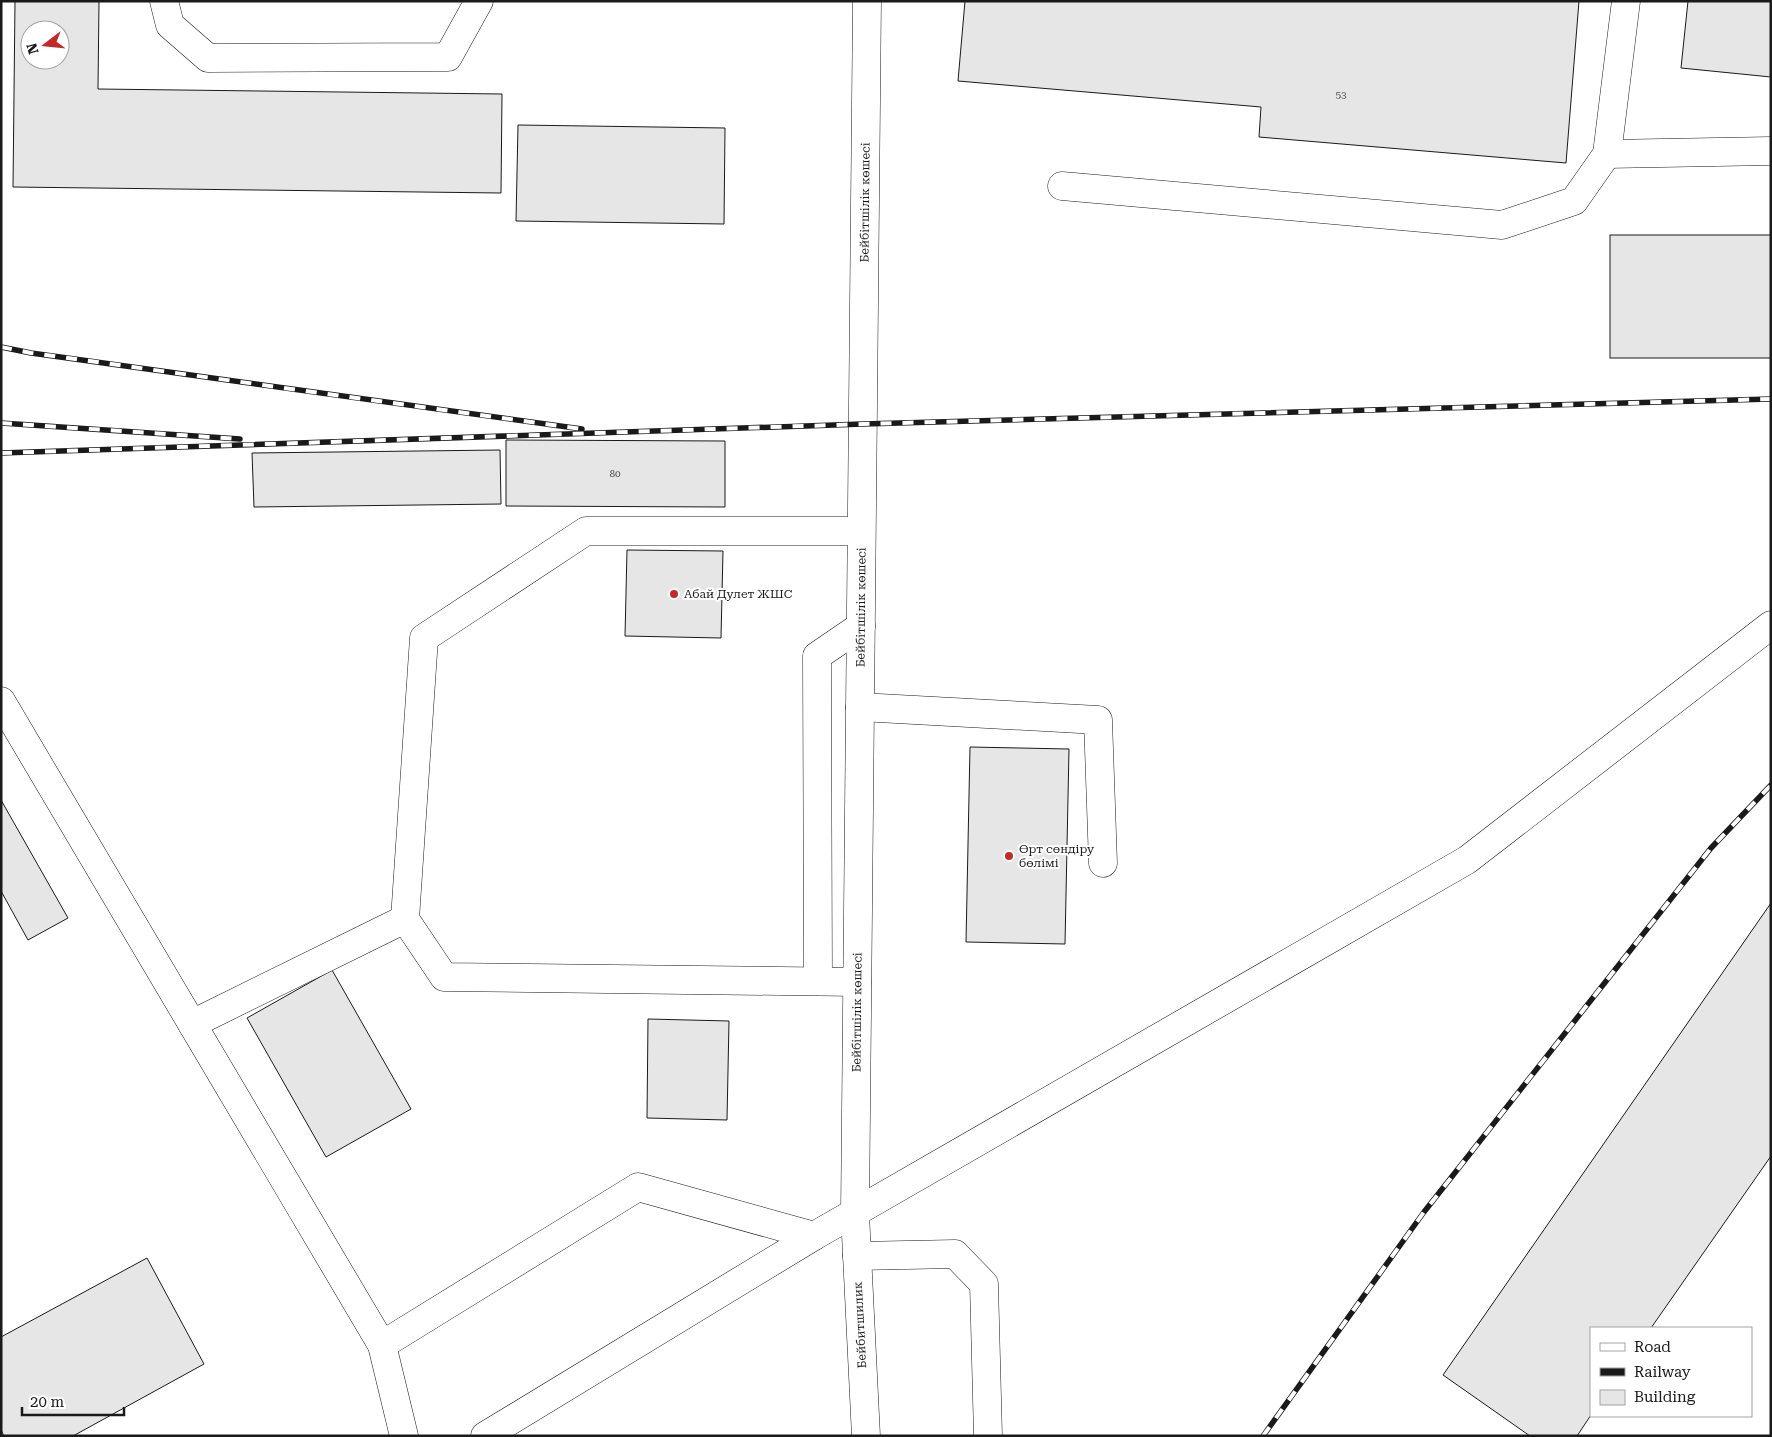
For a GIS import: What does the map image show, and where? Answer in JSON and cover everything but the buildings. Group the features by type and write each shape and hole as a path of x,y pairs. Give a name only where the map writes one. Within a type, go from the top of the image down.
{"street":[{"path":"164,1 170,24 208,58 218,58 448,57 479,1"},
{"name":"Бейбітшілік көшесі","path":"855,1214 867,1"},
{"path":"1062,186 1502,226 1574,201 1607,154 1626,1"},
{"path":"1607,154 1771,151"},
{"path":"857,982 444,977 405,918 424,638 586,531 861,531"},
{"path":"485,1436 814,1236 1467,860 1771,625"},
{"path":"818,981 817,656 861,626"},
{"path":"1,701 382,1345 404,1436"},
{"path":"860,707 1098,720 1103,862"},
{"path":"192,1024 405,918"},
{"path":"382,1345 638,1187 814,1236"},
{"name":"Бейбитшилик","path":"855,1214 866,1436"},
{"path":"857,1256 955,1254 984,1284 988,1436"}],"railway":[{"path":"1,347 31,353 582,429"},
{"path":"1,453 863,424 1771,399"},
{"path":"1,423 240,439"},
{"path":"1263,1436 1424,1212 1711,848 1771,785"}],"place":[{"name":"Абай Дулет ЖШС","path":"674,594"},
{"name":"Өрт сөндіру бөлімі","path":"1009,856"}]}
